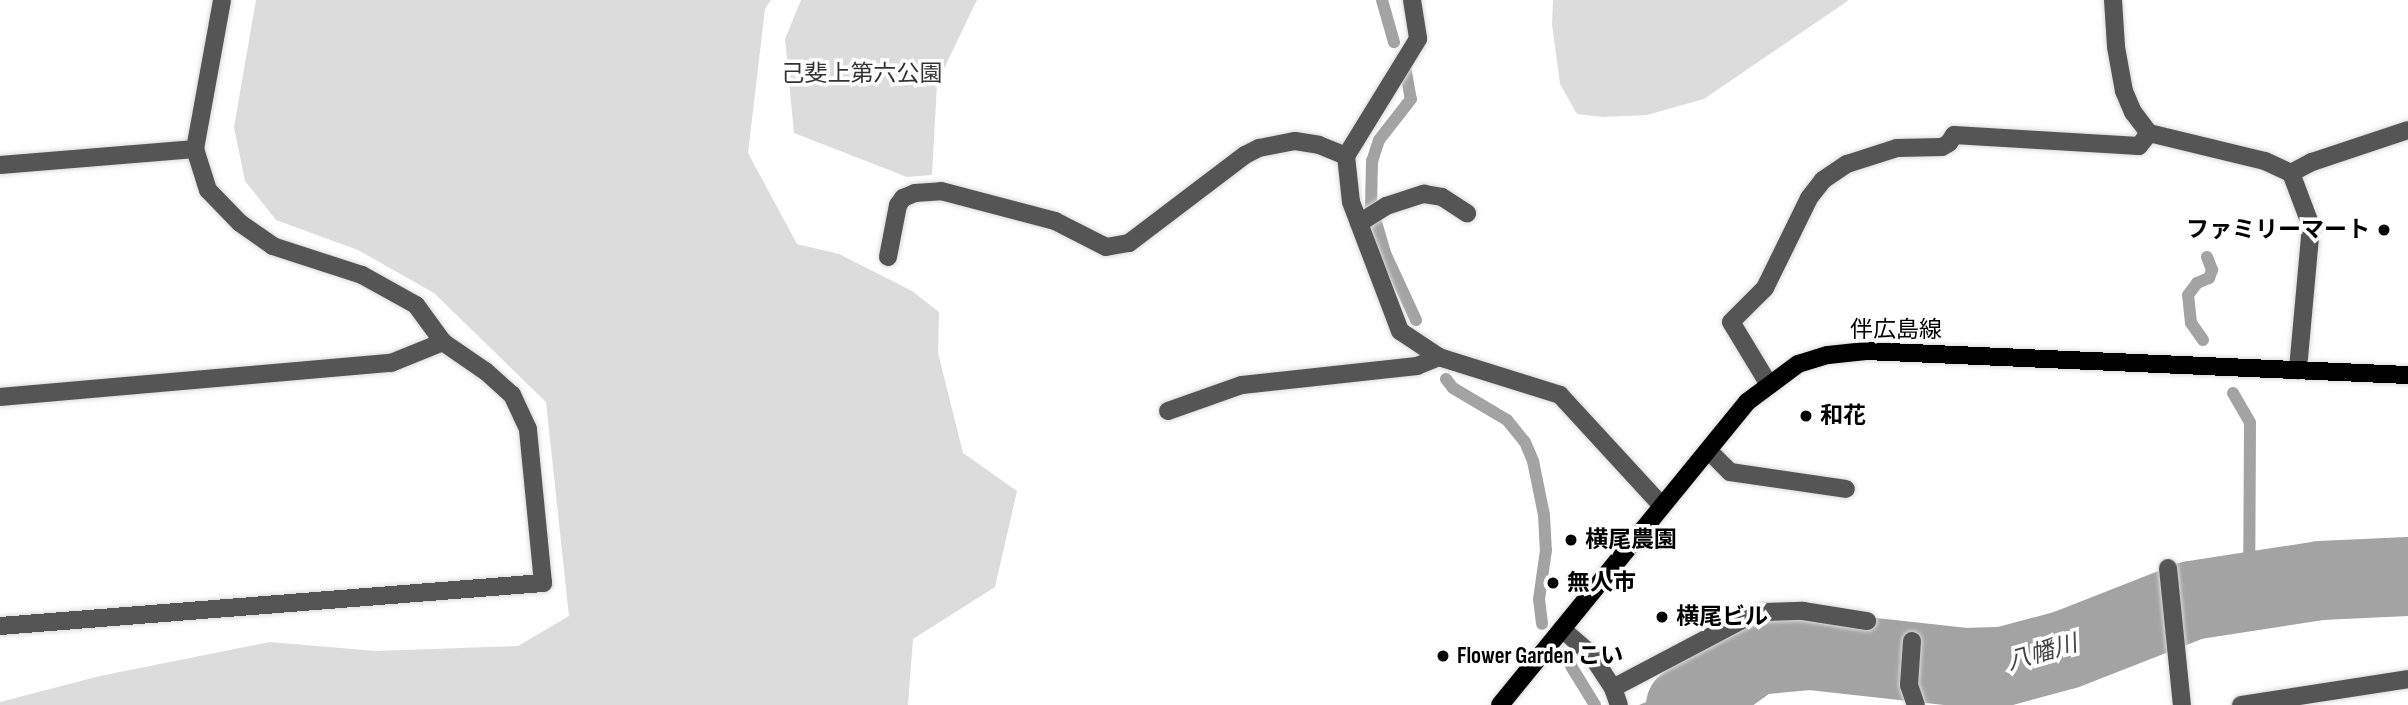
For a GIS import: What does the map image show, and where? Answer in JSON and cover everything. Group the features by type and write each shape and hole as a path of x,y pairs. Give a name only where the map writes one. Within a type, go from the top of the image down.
{"main road":[{"name":"伴広島線","path":"1500,705 1747,402 1768,383 1798,364 1828,355 1866,351 2408,375"}],"street":[{"path":"0,626 543,583 528,429 512,395 485,371 443,342 416,304 362,275 273,246 240,223 208,190 195,149 222,0"},
{"path":"1412,0 1418,39 1346,156 1350,202 1363,220 1400,331 1439,357 1560,395 1661,505"},
{"path":"2113,0 2116,47 2123,91 2133,112 2149,132 2265,161 2291,173 2311,226 2298,370"},
{"path":"2291,173 2312,162 2408,130"},
{"path":"1768,383 1731,322 1765,288 1808,198 1823,180 1847,164 1897,148 1942,147 1949,143 1954,135 2139,146 2149,132"},
{"path":"888,257 898,205 915,192 931,190 954,194 1055,221 1092,242 1106,247 1118,246 1129,243 1245,155 1259,148 1295,141 1319,145 1346,156"},
{"path":"0,165 195,149"},
{"path":"1363,220 1386,206 1424,194 1442,197 1467,213"},
{"path":"0,397 391,363 443,342"},
{"path":"1168,411 1242,385 1417,366 1439,357"},
{"path":"1708,450 1730,472 1846,489"},
{"path":"2169,574 2176,620 2182,705"},
{"path":"1562,629 1590,653 1616,697 1746,618 1765,612 1803,611 1867,621"},
{"path":"1912,641 1909,679 1916,705"},
{"path":"2241,705 2408,678"}],"green space":[{"path":"256,0 771,0 765,9 748,153 797,244 839,254 912,291 939,312 938,353 963,453 1017,491 995,587 913,639 908,705 0,705 0,702 100,676 270,642 376,651 518,646 569,616 546,402 434,293 358,250 276,220 245,181 234,127"},
{"name":"己斐上第六公園","path":"801,0 977,0 937,83 932,175 907,177 794,133 785,39"},
{"path":"1553,0 1849,0 1704,99 1647,115 1603,117 1577,114 1560,84 1552,24"}],"shaded area":[{"path":"1738,664 1707,705 1639,705"}],"waterway":[{"path":"1382,0 1394,42"},
{"path":"1406,72 1411,99 1379,140 1372,161 1371,205 1385,253 1416,320"},
{"path":"2203,340 2191,323 2188,295 2197,283 2209,278 2212,270 2207,257"},
{"path":"1446,379 1453,388 1507,420 1525,442 1533,461 1544,515 1546,550 1539,599 1542,624"},
{"path":"2233,393 2250,423 2249,589"},
{"name":"八幡川","path":"1685,705 1754,655 1810,650 1965,667 2003,666 2066,649 2191,600 2320,580 2408,576"},
{"path":"1571,666 1595,705"}],"place":[{"name":"ファミリーマート","path":"2384,230"},
{"name":"和花","path":"1806,416"},
{"name":"横尾農園","path":"1571,540"},
{"name":"無人市","path":"1553,583"},
{"name":"横尾ビル","path":"1662,617"},
{"name":"Flower Garden こい","path":"1443,656"}]}
